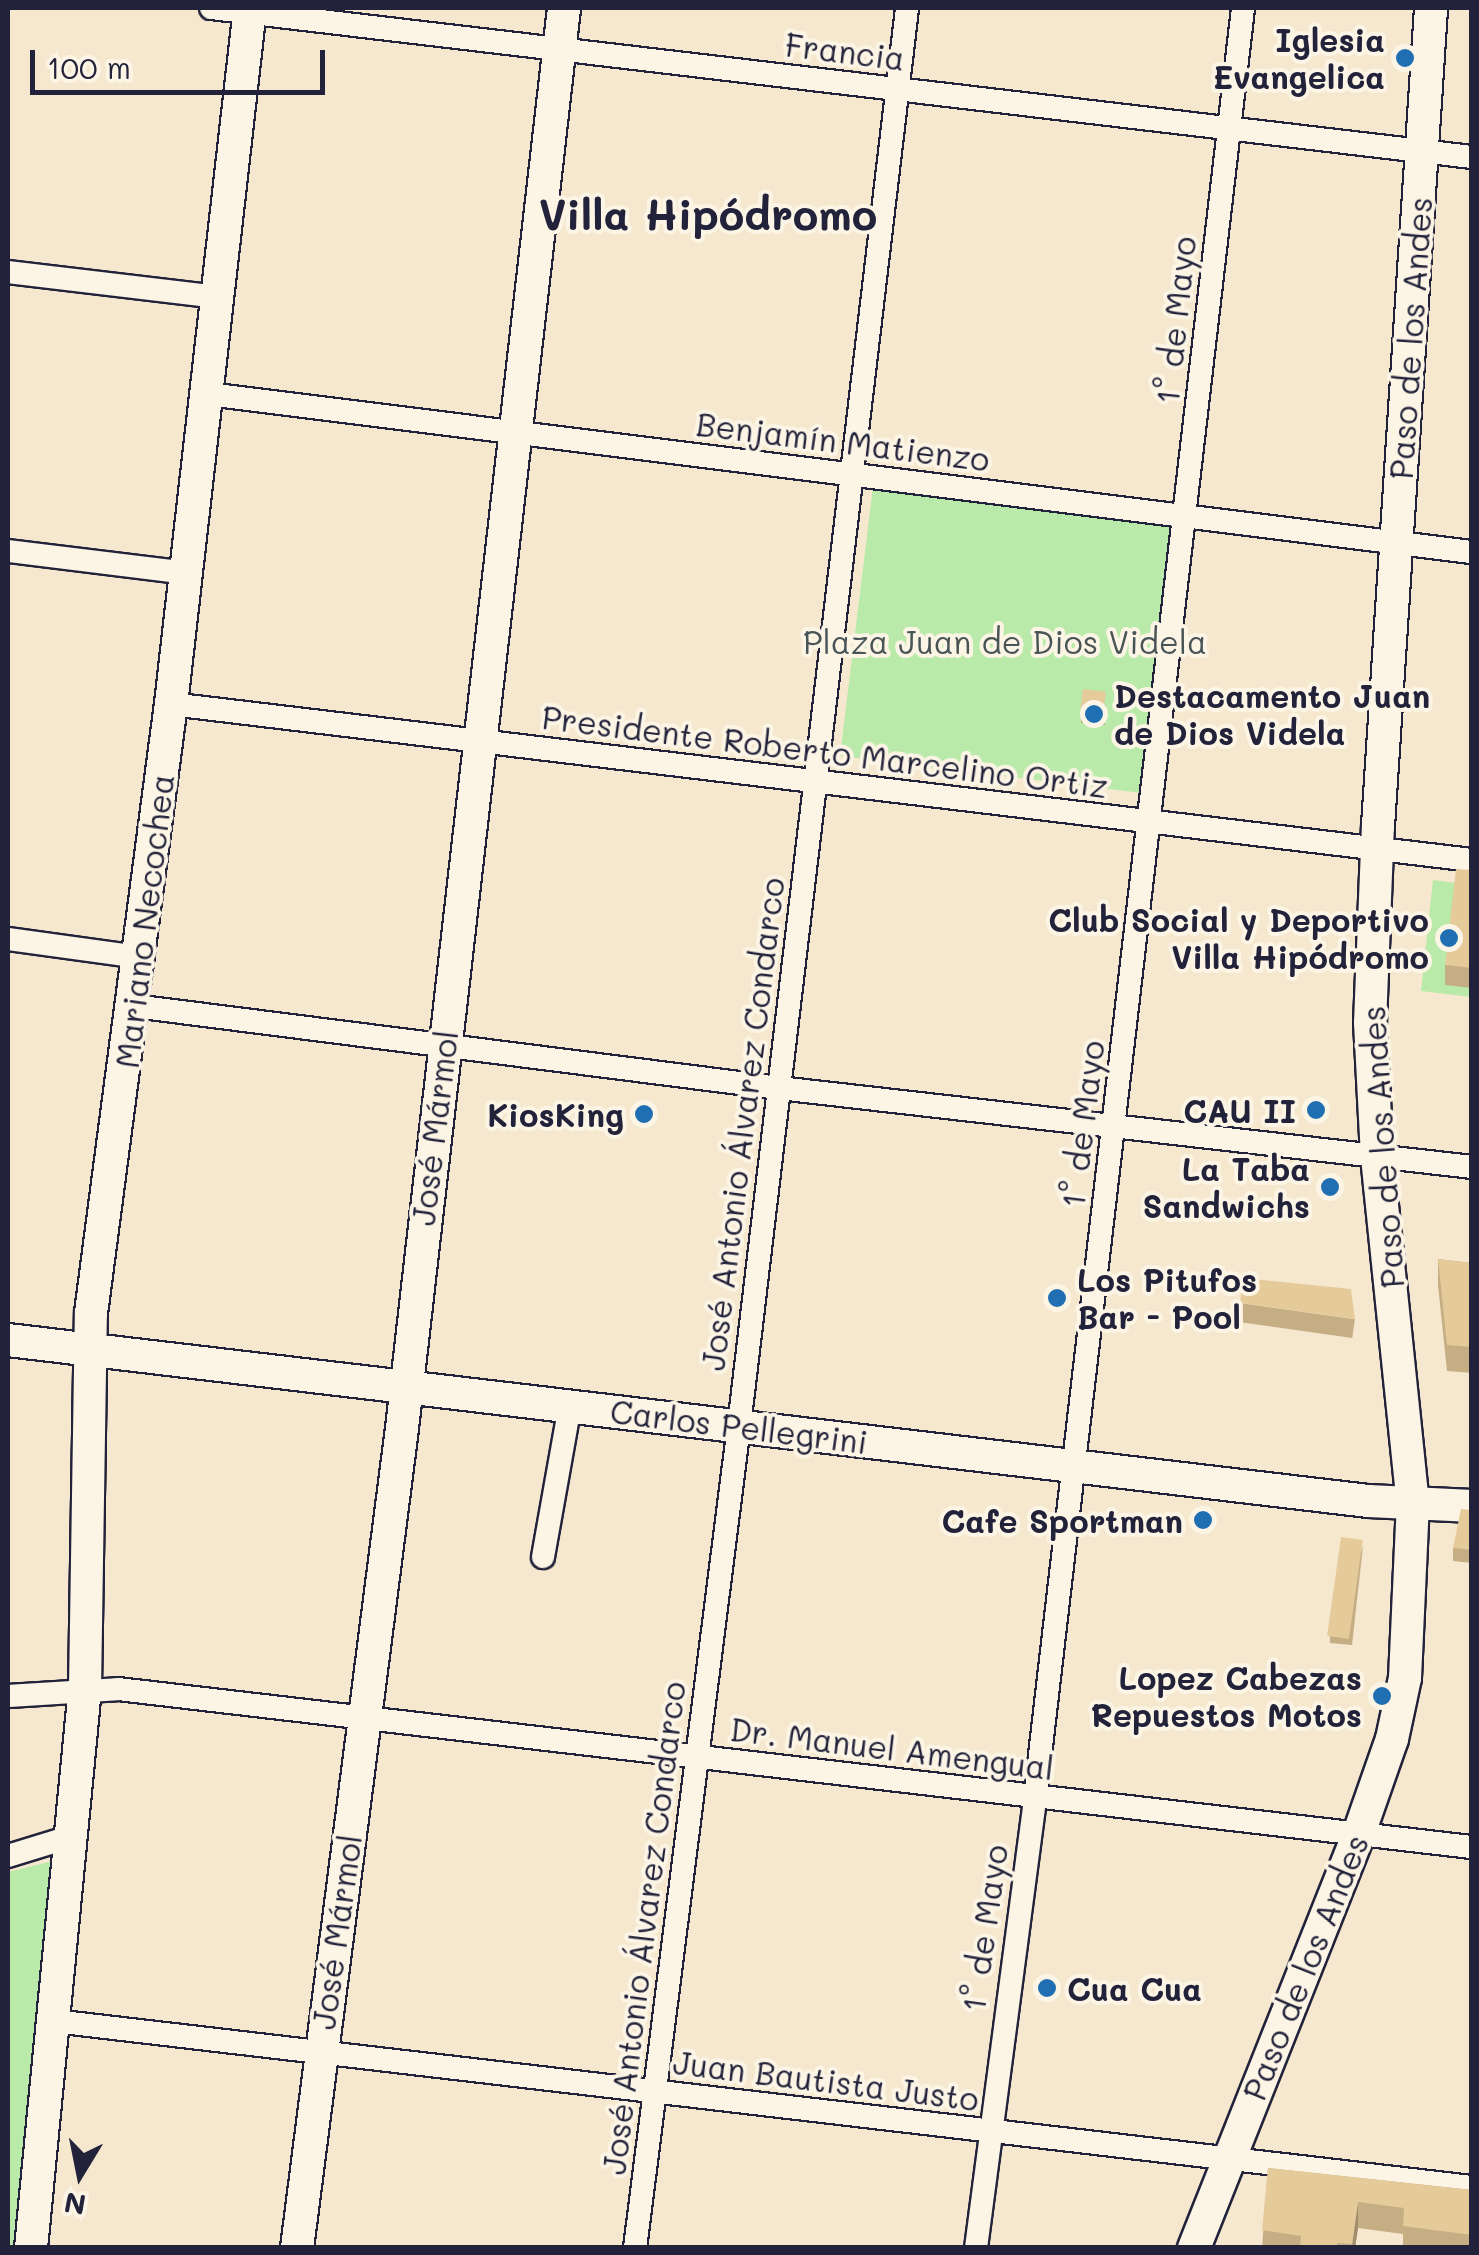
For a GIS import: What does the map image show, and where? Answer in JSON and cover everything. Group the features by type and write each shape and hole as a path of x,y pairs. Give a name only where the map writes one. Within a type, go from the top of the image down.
{"street":[{"name":"Francia","path":"210,8 1472,157"},
{"name":"José Mármol","path":"297,2248 404,1386 564,8"},
{"name":"José Antonio Álvarez Condarco","path":"636,2248 739,1426 906,8"},
{"name":"1° de Mayo","path":"976,2248 1034,1798 1187,516 1243,8"},
{"name":"Paso de los Andes","path":"1194,2248 1358,1836 1400,1711 1409,1633 1413,1504 1377,1156 1370,1023 1431,8"},
{"name":"Mariano Necochea","path":"32,2248 84,1688 90,1350 187,573 250,10"},
{"path":"8,272 218,297"},
{"name":"Benjamín Matienzo","path":"208,394 1472,552"},
{"path":"8,551 187,573"},
{"name":"Presidente Roberto Marcelino Ortiz","path":"171,704 1472,860"},
{"path":"8,939 140,957"},
{"path":"134,1006 779,1088 1472,1167"},
{"name":"Carlos Pellegrini","path":"8,1340 1072,1466 1413,1504 1472,1506"},
{"path":"543,1558 570,1406"},
{"name":"Dr. Manuel Amengual","path":"8,1696 84,1688 1472,1847"},
{"path":"8,1856 73,1836"},
{"name":"Juan Bautista Justo","path":"54,2021 1472,2187"}],"green space":[{"name":"Plaza Juan de Dios Videla","path":"873,487 1173,524 1140,793 840,756"},
{"name":"Club Social y Deportivo Villa Hipódromo","path":"1433,880 1471,885 1471,997 1421,991"},
{"path":"57,1860 19,2248 8,2247 8,1872"}],"building":[{"path":"1083,689 1106,692 1103,713 1080,710"},
{"path":"1456,869 1472,870 1472,968 1445,965"},
{"path":"1438,1259 1472,1263 1472,1347 1447,1345"},
{"path":"1243,1278 1351,1289 1355,1319 1240,1303"},
{"path":"1461,1509 1470,1510 1472,1517 1472,1550 1453,1548"},
{"path":"1341,1537 1363,1540 1349,1639 1327,1636"},
{"path":"1268,2168 1472,2190 1472,2235 1403,2226 1404,2208 1358,2202 1352,2244 1300,2248 1301,2236 1262,2230"}],"place":[{"name":"Iglesia Evangelica","path":"1405,58"},
{"name":"Destacamento Juan de Dios Videla","path":"1094,714"},
{"name":"Club Social y Deportivo Villa Hipódromo","path":"1449,938"},
{"name":"CAU II","path":"1316,1110"},
{"name":"KiosKing","path":"644,1114"},
{"name":"La Taba Sandwichs","path":"1330,1187"},
{"name":"Los Pitufos Bar - Pool","path":"1057,1298"},
{"name":"Cafe Sportman","path":"1203,1520"},
{"name":"Lopez Cabezas Repuestos Motos","path":"1382,1696"},
{"name":"Cua Cua","path":"1047,1988"}],"district":[{"name":"Villa Hipódromo","path":"708,214"}]}
